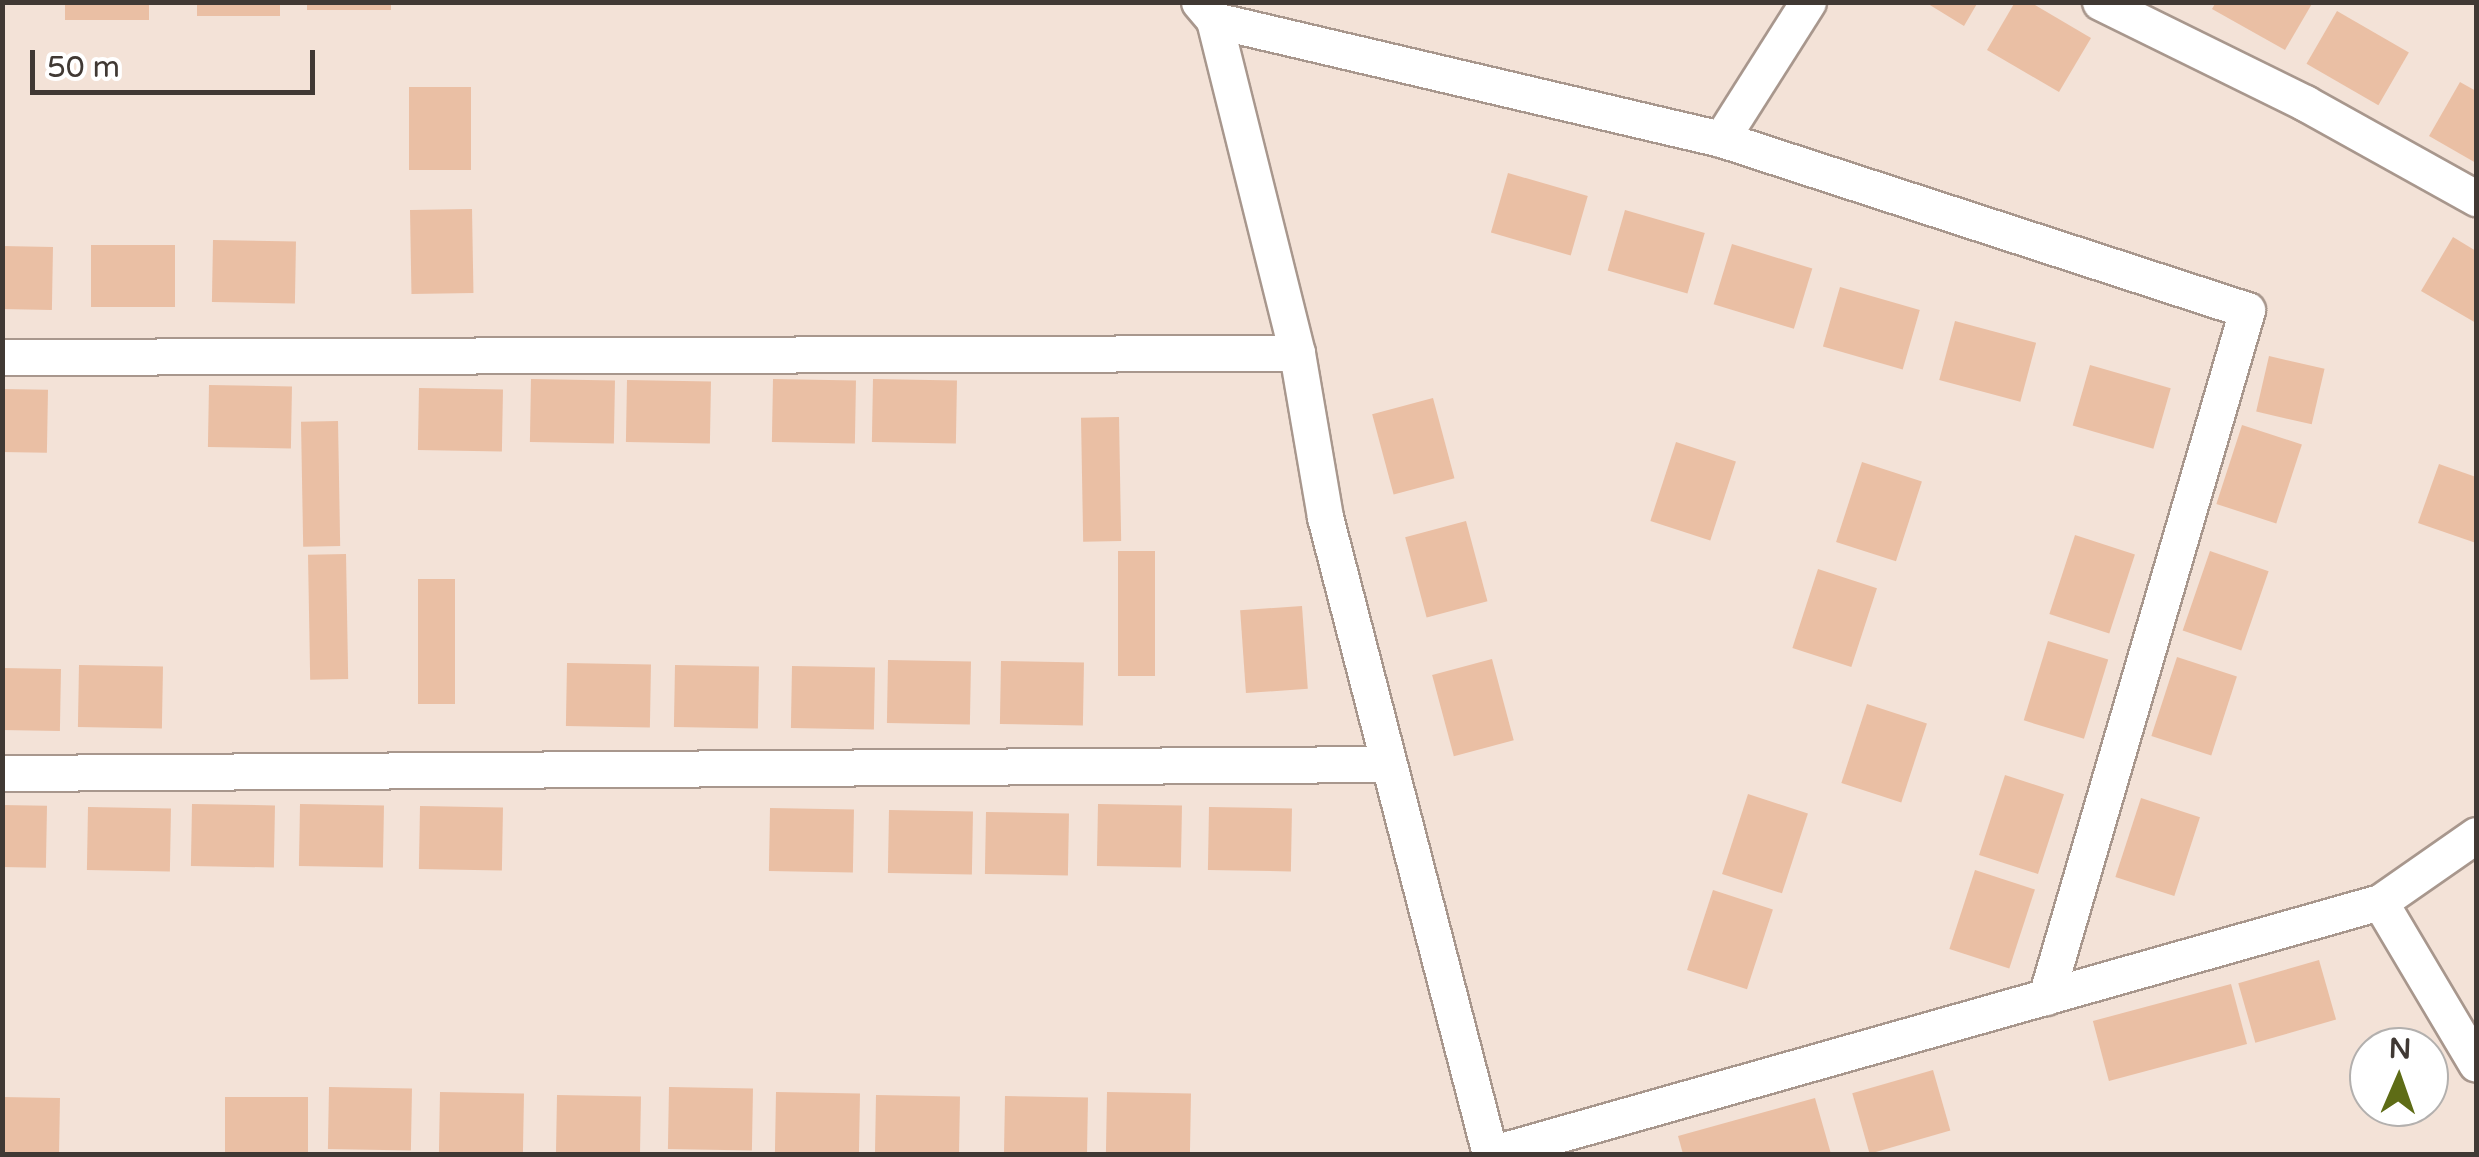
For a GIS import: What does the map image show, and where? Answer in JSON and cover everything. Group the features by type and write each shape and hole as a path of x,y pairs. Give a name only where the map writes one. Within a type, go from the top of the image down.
{"street":[{"path":"1720,140 1808,2"},
{"path":"2100,2 2305,103 2476,198"},
{"path":"2046,997 2247,310 1720,140 1207,11 1297,353 1325,517 1490,1154 2046,997 2380,902 2476,836"},
{"path":"2,357 1297,353"},
{"path":"2,774 1388,764"},
{"path":"2380,902 2476,1064"}],"building":[{"path":"65,2 149,2 149,20 65,20"},
{"path":"197,2 280,2 280,16 197,16"},
{"path":"307,2 391,2 391,10 307,10"},
{"path":"1925,2 1978,2 1964,26"},
{"path":"2015,2 2030,2 2091,38 2059,92 1987,50"},
{"path":"2216,2 2313,2 2285,50 2212,9"},
{"path":"2337,11 2409,52 2378,105 2306,64"},
{"path":"2460,82 2476,91 2476,163 2429,136"},
{"path":"409,87 471,87 471,170 409,170"},
{"path":"1508,173 1588,196 1571,255 1491,233"},
{"path":"472,209 473,293 411,294 410,210"},
{"path":"1625,210 1705,233 1687,293 1608,271"},
{"path":"2453,237 2476,251 2476,323 2421,291"},
{"path":"213,240 296,241 295,303 212,302"},
{"path":"1732,244 1812,269 1794,329 1714,304"},
{"path":"91,245 175,245 175,307 91,307"},
{"path":"2,246 53,247 52,310 2,309"},
{"path":"1840,287 1920,310 1903,369 1823,347"},
{"path":"1955,321 2036,343 2020,402 1939,380"},
{"path":"2269,356 2325,369 2312,424 2256,412"},
{"path":"2090,365 2171,388 2153,449 2073,426"},
{"path":"531,379 615,380 614,443 530,442"},
{"path":"773,379 856,380 855,443 772,442"},
{"path":"873,379 957,380 956,443 872,442"},
{"path":"627,380 711,381 710,443 626,442"},
{"path":"209,385 292,386 291,448 208,447"},
{"path":"419,388 503,389 502,451 418,450"},
{"path":"2,389 48,390 47,453 2,452"},
{"path":"1433,398 1454,478 1394,494 1372,414"},
{"path":"1119,417 1121,541 1083,542 1081,418"},
{"path":"338,421 340,546 303,547 301,422"},
{"path":"2242,425 2302,444 2276,523 2216,504"},
{"path":"1676,442 1736,461 1710,540 1650,521"},
{"path":"1862,462 1922,481 1896,561 1836,542"},
{"path":"2439,464 2476,477 2476,543 2418,523"},
{"path":"1466,521 1487,601 1427,617 1405,537"},
{"path":"2075,535 2135,554 2109,633 2049,614"},
{"path":"1118,551 1155,551 1155,676 1118,676"},
{"path":"2210,551 2269,571 2241,651 2183,630"},
{"path":"346,554 348,679 310,680 308,555"},
{"path":"1818,569 1877,588 1851,667 1792,648"},
{"path":"418,579 455,579 455,704 418,704"},
{"path":"1302,606 1308,689 1246,693 1240,610"},
{"path":"2048,641 2108,659 2084,739 2024,720"},
{"path":"2177,657 2237,676 2211,755 2151,736"},
{"path":"1492,659 1514,740 1454,756 1432,675"},
{"path":"888,660 971,661 970,724 887,723"},
{"path":"1001,661 1084,662 1083,725 1000,724"},
{"path":"567,663 651,664 650,727 566,726"},
{"path":"79,665 163,666 162,728 78,727"},
{"path":"675,665 759,666 758,728 674,727"},
{"path":"792,666 875,667 874,729 791,728"},
{"path":"2,668 61,669 60,731 2,730"},
{"path":"1867,704 1927,723 1901,802 1841,783"},
{"path":"2005,775 2064,794 2038,874 1979,855"},
{"path":"1748,794 1808,813 1782,893 1722,874"},
{"path":"2141,798 2200,817 2174,896 2115,877"},
{"path":"192,804 275,805 274,867 191,866"},
{"path":"300,804 384,805 383,867 299,866"},
{"path":"1098,804 1182,805 1181,867 1097,866"},
{"path":"2,805 47,806 46,868 2,867"},
{"path":"420,806 503,807 502,870 419,869"},
{"path":"88,807 171,808 170,871 87,870"},
{"path":"1209,807 1292,808 1291,871 1208,870"},
{"path":"770,808 854,809 853,872 769,871"},
{"path":"889,810 973,811 972,874 888,873"},
{"path":"986,812 1069,813 1068,875 985,874"},
{"path":"1975,870 2035,889 2009,968 1949,949"},
{"path":"1713,890 1773,909 1747,989 1687,970"},
{"path":"2319,960 2336,1020 2255,1043 2238,983"},
{"path":"2231,984 2247,1044 2109,1081 2093,1021"},
{"path":"1933,1070 1950,1131 1870,1154 1852,1093"},
{"path":"329,1087 412,1088 411,1150 328,1149"},
{"path":"669,1087 753,1088 752,1150 668,1149"},
{"path":"440,1092 524,1093 523,1154 439,1154"},
{"path":"776,1092 860,1093 859,1154 775,1154"},
{"path":"1107,1092 1191,1093 1190,1154 1106,1154"},
{"path":"557,1095 641,1096 640,1154 556,1154"},
{"path":"876,1095 960,1096 959,1154 875,1154"},
{"path":"1005,1096 1088,1097 1087,1154 1004,1154"},
{"path":"2,1097 60,1098 59,1154 2,1154"},
{"path":"225,1097 308,1097 308,1154 225,1154"},
{"path":"1815,1098 1831,1154 1683,1154 1678,1136"}]}
